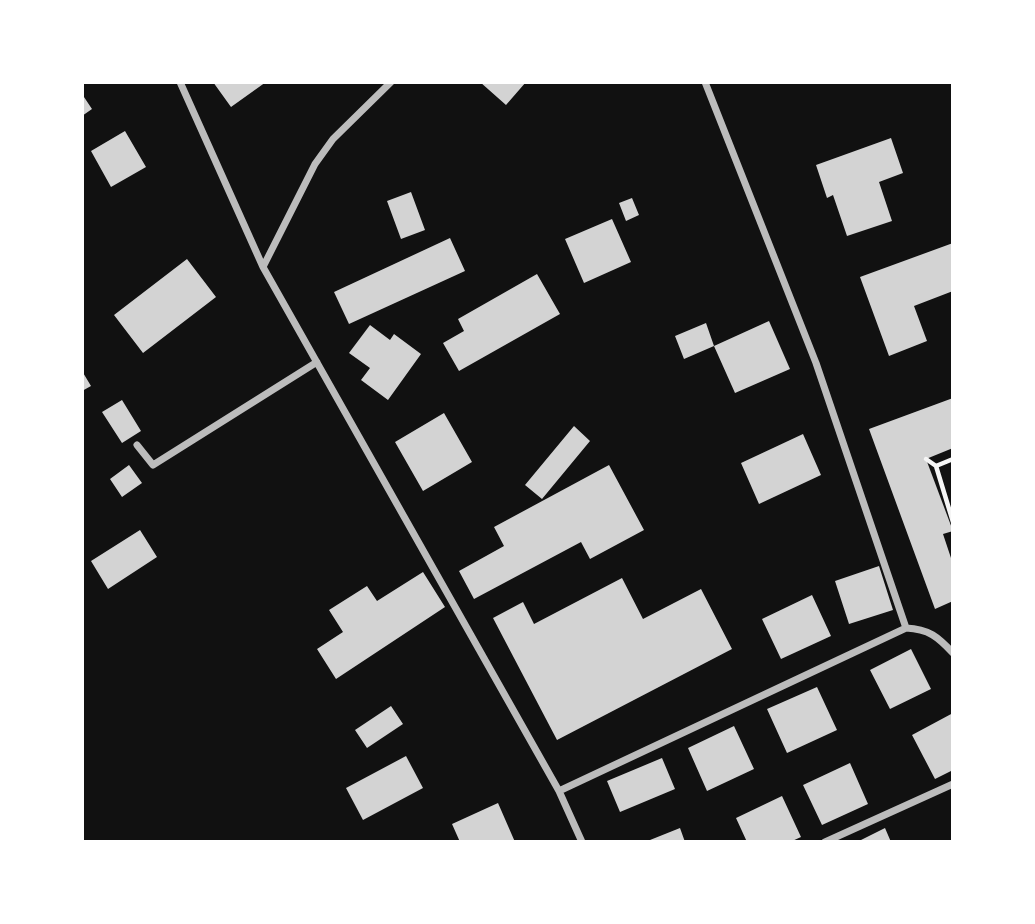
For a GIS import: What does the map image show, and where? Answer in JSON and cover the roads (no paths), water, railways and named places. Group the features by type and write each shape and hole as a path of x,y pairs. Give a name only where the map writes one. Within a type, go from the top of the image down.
{"street":[{"path":"180,82 263,267 559,791 582,842"},
{"path":"263,267 315,164 333,139 391,82"},
{"path":"705,82 816,363 906,628"},
{"path":"137,445 153,465 317,362"},
{"path":"559,791 906,628 923,629 938,636 953,653"},
{"path":"825,842 953,784"}]}
